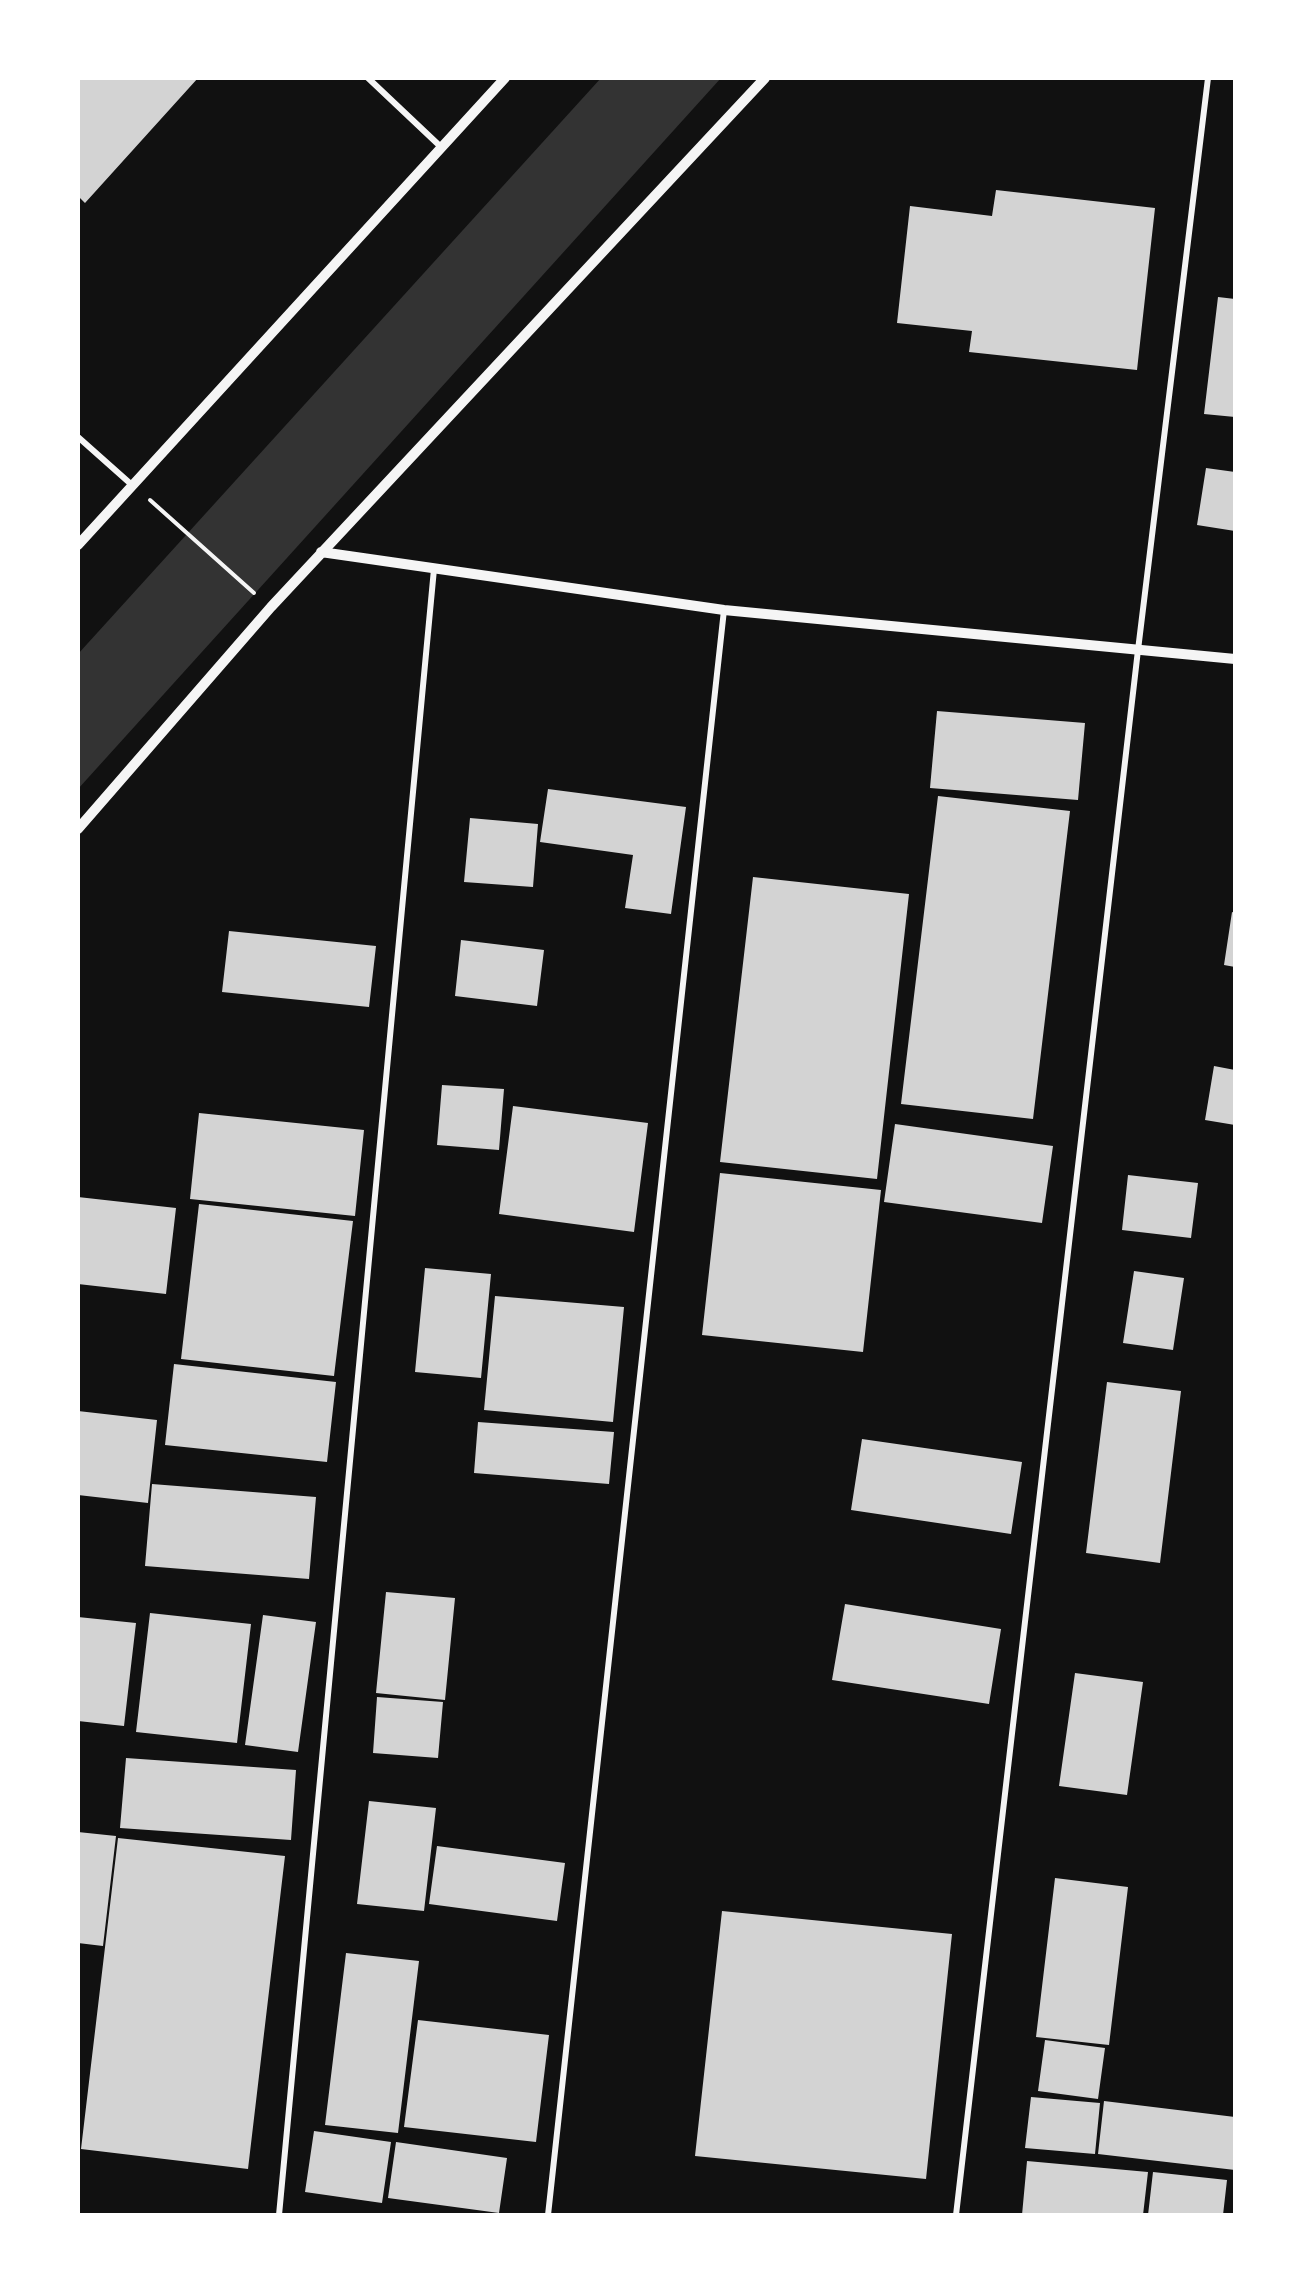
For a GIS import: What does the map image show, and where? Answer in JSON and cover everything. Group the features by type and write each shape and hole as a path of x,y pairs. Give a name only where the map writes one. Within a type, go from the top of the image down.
{"street":[{"path":"368,78 441,147"},
{"path":"78,545 505,78"},
{"path":"78,829 321,552 765,78"},
{"path":"956,2215 1138,650 1208,78"},
{"path":"78,437 132,485"},
{"path":"321,552 724,610 1235,659"},
{"path":"279,2215 435,569"},
{"path":"548,2215 724,610"}],"path":[{"path":"166,515 260,597"}],"shaded area":[{"path":"601,78 721,78 78,789 78,654"}],"building":[{"path":"78,78 198,78 85,203 78,196"},
{"path":"996,190 1155,208 1137,370 969,352 972,331 897,323 910,206 992,216"},
{"path":"1218,297 1235,299 1235,417 1204,414"},
{"path":"1206,468 1235,472 1235,531 1197,525"},
{"path":"937,711 1085,723 1078,800 930,788"},
{"path":"548,789 686,807 671,914 625,908 633,855 540,842"},
{"path":"938,796 1070,811 1033,1119 901,1104"},
{"path":"470,818 538,824 533,887 464,882"},
{"path":"753,877 909,894 877,1179 720,1162"},
{"path":"1232,912 1235,913 1235,967 1224,965"},
{"path":"229,931 376,946 369,1007 222,992"},
{"path":"461,940 544,950 537,1006 455,996"},
{"path":"1214,1066 1235,1070 1235,1125 1205,1120"},
{"path":"442,1085 504,1089 499,1150 437,1145"},
{"path":"513,1106 648,1123 634,1232 499,1214"},
{"path":"199,1113 364,1130 355,1216 190,1199"},
{"path":"895,1124 1053,1146 1042,1223 884,1202"},
{"path":"720,1173 881,1190 863,1352 702,1335"},
{"path":"1128,1175 1198,1183 1191,1238 1122,1230"},
{"path":"78,1197 176,1208 166,1294 78,1284"},
{"path":"199,1204 353,1221 334,1376 181,1359"},
{"path":"425,1268 491,1274 481,1378 415,1372"},
{"path":"1134,1271 1184,1278 1173,1350 1123,1343"},
{"path":"495,1296 624,1307 613,1422 484,1410"},
{"path":"174,1364 336,1382 327,1462 165,1445"},
{"path":"1107,1382 1181,1391 1160,1563 1086,1553"},
{"path":"78,1411 157,1420 148,1503 78,1495"},
{"path":"478,1422 614,1432 609,1484 474,1473"},
{"path":"862,1439 1022,1462 1011,1534 851,1510"},
{"path":"152,1484 316,1497 309,1579 145,1566"},
{"path":"386,1592 455,1598 445,1700 376,1693"},
{"path":"845,1604 1001,1629 989,1704 832,1680"},
{"path":"150,1613 251,1624 237,1743 136,1732"},
{"path":"263,1615 316,1622 298,1752 245,1745"},
{"path":"78,1617 136,1623 124,1726 78,1721"},
{"path":"1075,1673 1143,1682 1127,1795 1059,1786"},
{"path":"377,1697 443,1702 438,1758 373,1753"},
{"path":"126,1758 296,1770 291,1840 120,1828"},
{"path":"369,1801 436,1808 424,1911 357,1904"},
{"path":"78,1832 116,1836 103,1946 78,1943"},
{"path":"118,1838 285,1856 248,2169 81,2149"},
{"path":"437,1846 565,1863 557,1921 429,1904"},
{"path":"1055,1878 1128,1887 1109,2045 1036,2037"},
{"path":"722,1911 952,1934 926,2179 695,2156"},
{"path":"346,1953 419,1961 398,2133 325,2125"},
{"path":"418,2020 549,2035 536,2142 404,2127"},
{"path":"1045,2040 1105,2048 1098,2099 1038,2091"},
{"path":"1031,2097 1100,2103 1095,2154 1025,2148"},
{"path":"1104,2101 1235,2117 1235,2170 1098,2154"},
{"path":"314,2131 391,2142 382,2203 305,2192"},
{"path":"396,2142 507,2158 499,2213 388,2198"},
{"path":"1027,2161 1148,2172 1143,2215 1022,2215"},
{"path":"1153,2172 1227,2180 1223,2215 1148,2215"}]}
